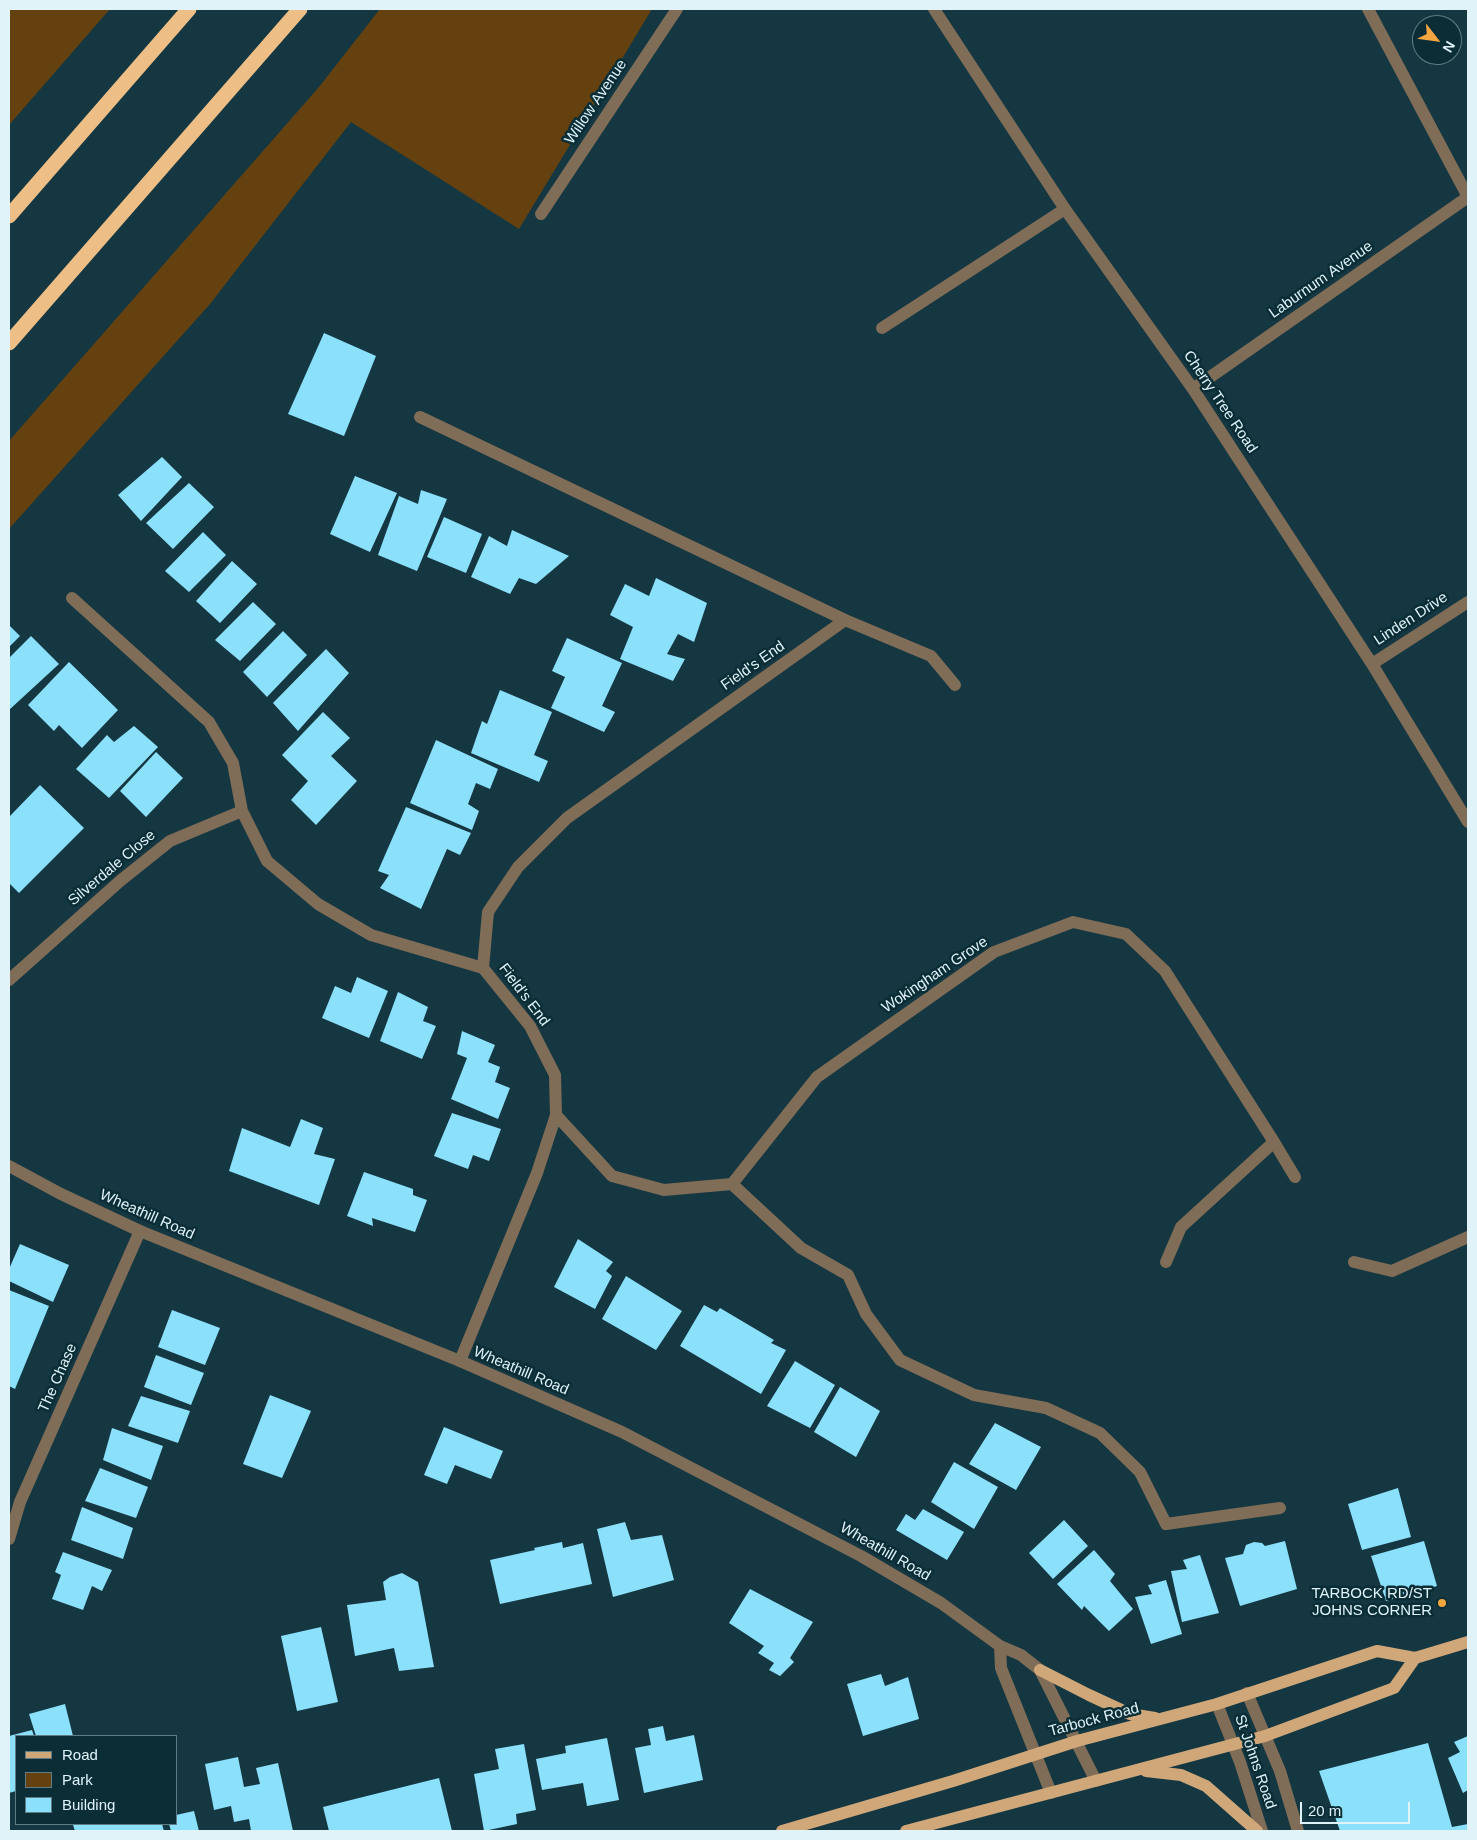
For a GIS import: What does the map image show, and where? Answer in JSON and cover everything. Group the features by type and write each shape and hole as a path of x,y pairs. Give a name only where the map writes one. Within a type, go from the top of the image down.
{"highway":[{"path":"9,216 189,9"},
{"path":"9,343 300,9"}],"main road":[{"name":"Tarbock Road","path":"782,1831 953,1781 1076,1741 1217,1704 1377,1652 1416,1658 1468,1642"},
{"path":"906,1831 1266,1736 1394,1688 1416,1658"},
{"path":"1040,1670 1130,1714 1160,1718"},
{"path":"1138,1770 1181,1775 1206,1786 1256,1831"}],"street":[{"name":"Willow Avenue","path":"541,214 677,9"},
{"name":"Cherry Tree Road","path":"934,9 1065,209 1193,389 1372,664 1468,822"},
{"path":"1368,9 1468,197"},
{"name":"Laburnum Avenue","path":"1193,389 1468,197"},
{"path":"882,328 1065,209"},
{"path":"420,417 846,620 931,656 955,685"},
{"path":"72,598 209,722 233,763 242,811 267,861 318,904 371,935 483,968"},
{"name":"Linden Drive","path":"1372,664 1468,602"},
{"name":"Field's End","path":"460,1362 537,1173 556,1115 555,1075 530,1026 483,968 488,912 518,867 568,818 846,620"},
{"name":"Silverdale Close","path":"9,980 120,880 170,841 242,811"},
{"name":"Wokingham Grove","path":"732,1184 816,1077 994,952 1073,922 1126,934 1165,971 1274,1142 1294,1177"},
{"path":"556,1115 612,1176 664,1190 732,1184 801,1248 848,1275 866,1314 900,1360 974,1395 1046,1408 1100,1433 1140,1472 1166,1524 1280,1508"},
{"path":"1166,1262 1181,1227 1274,1142"},
{"name":"Wheathill Road","path":"9,1166 61,1194 140,1231 460,1362 622,1432 861,1556 941,1603 1000,1646 1021,1655 1040,1670 1096,1781"},
{"name":"The Chase","path":"9,1539 20,1502 140,1231"},
{"path":"1354,1262 1392,1272 1468,1237"},
{"path":"1000,1646 1002,1668 1052,1793"},
{"name":"St Johns Road","path":"1247,1694 1280,1771 1298,1831"},
{"name":"St Johns Road","path":"1217,1704 1234,1745 1262,1831"}],"green space":[{"path":"9,9 110,9 9,125"},
{"path":"380,9 652,9 519,229 351,122 210,304 9,529 9,441 319,87"}],"building":[{"path":"324,333 376,356 344,436 288,414"},
{"path":"162,457 182,477 141,521 118,495"},
{"path":"355,476 397,493 370,552 330,534"},
{"path":"189,483 214,507 173,549 146,523"},
{"path":"421,490 447,499 417,571 378,555 399,496 418,504"},
{"path":"444,517 482,534 466,573 427,557"},
{"path":"512,530 569,556 536,584 519,578 510,594 471,577 489,536 507,546"},
{"path":"203,532 226,555 189,592 165,571"},
{"path":"232,561 257,584 220,623 196,601"},
{"path":"656,578 707,603 694,642 678,634 667,654 685,659 673,681 620,659 633,627 610,615 625,584 649,596"},
{"path":"253,602 276,624 240,661 215,640"},
{"path":"9,625 20,636 9,647"},
{"path":"283,631 307,655 267,697 243,672"},
{"path":"31,636 59,664 9,710 9,658"},
{"path":"567,638 622,663 602,706 615,712 604,732 551,708 565,677 552,671"},
{"path":"326,649 349,673 298,731 273,703"},
{"path":"69,662 118,710 82,748 59,725 54,731 28,705"},
{"path":"500,690 552,712 534,755 548,761 539,782 471,753 482,721 487,724"},
{"path":"323,712 350,738 331,756 357,781 316,825 291,800 308,781 282,755"},
{"path":"134,726 158,747 109,798 76,769 107,735 114,742"},
{"path":"436,740 498,769 490,789 476,783 468,804 479,811 472,830 410,803"},
{"path":"156,752 183,778 146,817 120,791"},
{"path":"40,785 84,828 19,893 9,883 9,817"},
{"path":"406,807 471,833 460,855 447,849 421,909 380,888 389,875 378,871"},
{"path":"357,977 388,991 369,1038 322,1018 335,986 351,993"},
{"path":"398,992 428,1007 423,1021 436,1026 422,1059 380,1041"},
{"path":"462,1031 495,1045 488,1062 500,1067 495,1082 510,1088 498,1119 451,1099 467,1058 457,1054"},
{"path":"452,1113 501,1129 489,1161 473,1155 468,1169 434,1156"},
{"path":"301,1119 323,1128 314,1154 335,1159 319,1205 229,1171 242,1128 290,1147"},
{"path":"364,1172 413,1189 413,1195 427,1200 415,1232 372,1218 373,1226 347,1216"},
{"path":"578,1239 613,1262 606,1271 612,1276 595,1309 554,1287"},
{"path":"20,1244 69,1265 53,1302 9,1281 9,1269"},
{"path":"626,1276 682,1311 656,1350 602,1319"},
{"path":"9,1290 49,1306 15,1389 9,1386"},
{"path":"704,1305 717,1312 720,1308 774,1340 771,1343 786,1350 761,1394 680,1346"},
{"path":"172,1310 220,1328 205,1365 158,1347"},
{"path":"156,1355 204,1373 191,1405 144,1387"},
{"path":"795,1361 835,1385 810,1428 767,1406"},
{"path":"840,1387 880,1411 856,1457 814,1432"},
{"path":"270,1395 311,1411 282,1478 243,1464"},
{"path":"141,1396 190,1411 178,1443 128,1426"},
{"path":"995,1423 1041,1447 1016,1490 969,1464"},
{"path":"444,1427 503,1451 491,1479 455,1465 447,1484 424,1475"},
{"path":"112,1428 163,1446 151,1480 103,1460"},
{"path":"954,1462 998,1487 974,1529 931,1502"},
{"path":"100,1468 148,1487 136,1518 85,1501"},
{"path":"1398,1488 1411,1537 1362,1550 1348,1504"},
{"path":"82,1507 133,1528 123,1559 71,1540"},
{"path":"923,1509 964,1532 947,1560 896,1530 906,1514 915,1520"},
{"path":"1064,1520 1088,1546 1053,1579 1029,1553"},
{"path":"625,1522 631,1540 662,1535 674,1580 613,1597 597,1529"},
{"path":"1285,1541 1297,1589 1240,1606 1225,1558 1243,1554 1246,1545 1254,1542 1262,1543 1265,1546"},
{"path":"1424,1541 1437,1586 1386,1601 1371,1556"},
{"path":"562,1542 563,1548 583,1543 592,1584 500,1604 490,1560"},
{"path":"1094,1550 1115,1574 1110,1581 1133,1609 1109,1631 1084,1606 1082,1610 1057,1584"},
{"path":"63,1552 112,1570 102,1591 92,1586 83,1610 52,1599 61,1575 55,1572"},
{"path":"1200,1555 1219,1613 1182,1622 1171,1571 1187,1569 1183,1560"},
{"path":"402,1573 418,1582 434,1667 399,1671 394,1648 355,1656 347,1605 386,1600 383,1582 390,1577"},
{"path":"1166,1580 1182,1634 1151,1644 1135,1597 1152,1594 1148,1585"},
{"path":"750,1589 813,1622 790,1658 794,1662 780,1676 769,1670 774,1663 758,1653 764,1646 729,1623"},
{"path":"321,1627 338,1702 297,1711 281,1636"},
{"path":"881,1674 885,1686 908,1677 919,1719 863,1736 847,1684"},
{"path":"65,1704 73,1735 36,1735 29,1714"},
{"path":"663,1726 666,1741 694,1735 703,1780 644,1793 635,1748 651,1745 648,1729"},
{"path":"32,1730 34,1735 15,1735 15,1791 9,1793 9,1736"},
{"path":"1468,1736 1468,1790 1463,1793 1448,1758 1460,1752 1454,1742"},
{"path":"607,1738 619,1800 587,1806 583,1783 542,1790 536,1759 566,1753 565,1746"},
{"path":"1428,1743 1452,1827 1468,1824 1468,1831 1340,1831 1319,1771"},
{"path":"524,1744 536,1810 516,1814 517,1824 484,1831 474,1774 499,1769 495,1749"},
{"path":"238,1757 244,1787 260,1784 256,1768 278,1763 293,1831 251,1831 249,1819 234,1822 231,1806 214,1810 205,1764"},
{"path":"439,1778 452,1831 329,1831 323,1807"},
{"path":"194,1811 199,1831 171,1831 169,1825 178,1825 178,1815"},
{"path":"73,1825 162,1825 164,1831 75,1831"}],"place":[{"name":"TARBOCK RD/ST JOHNS CORNER","path":"1442,1603"}]}
